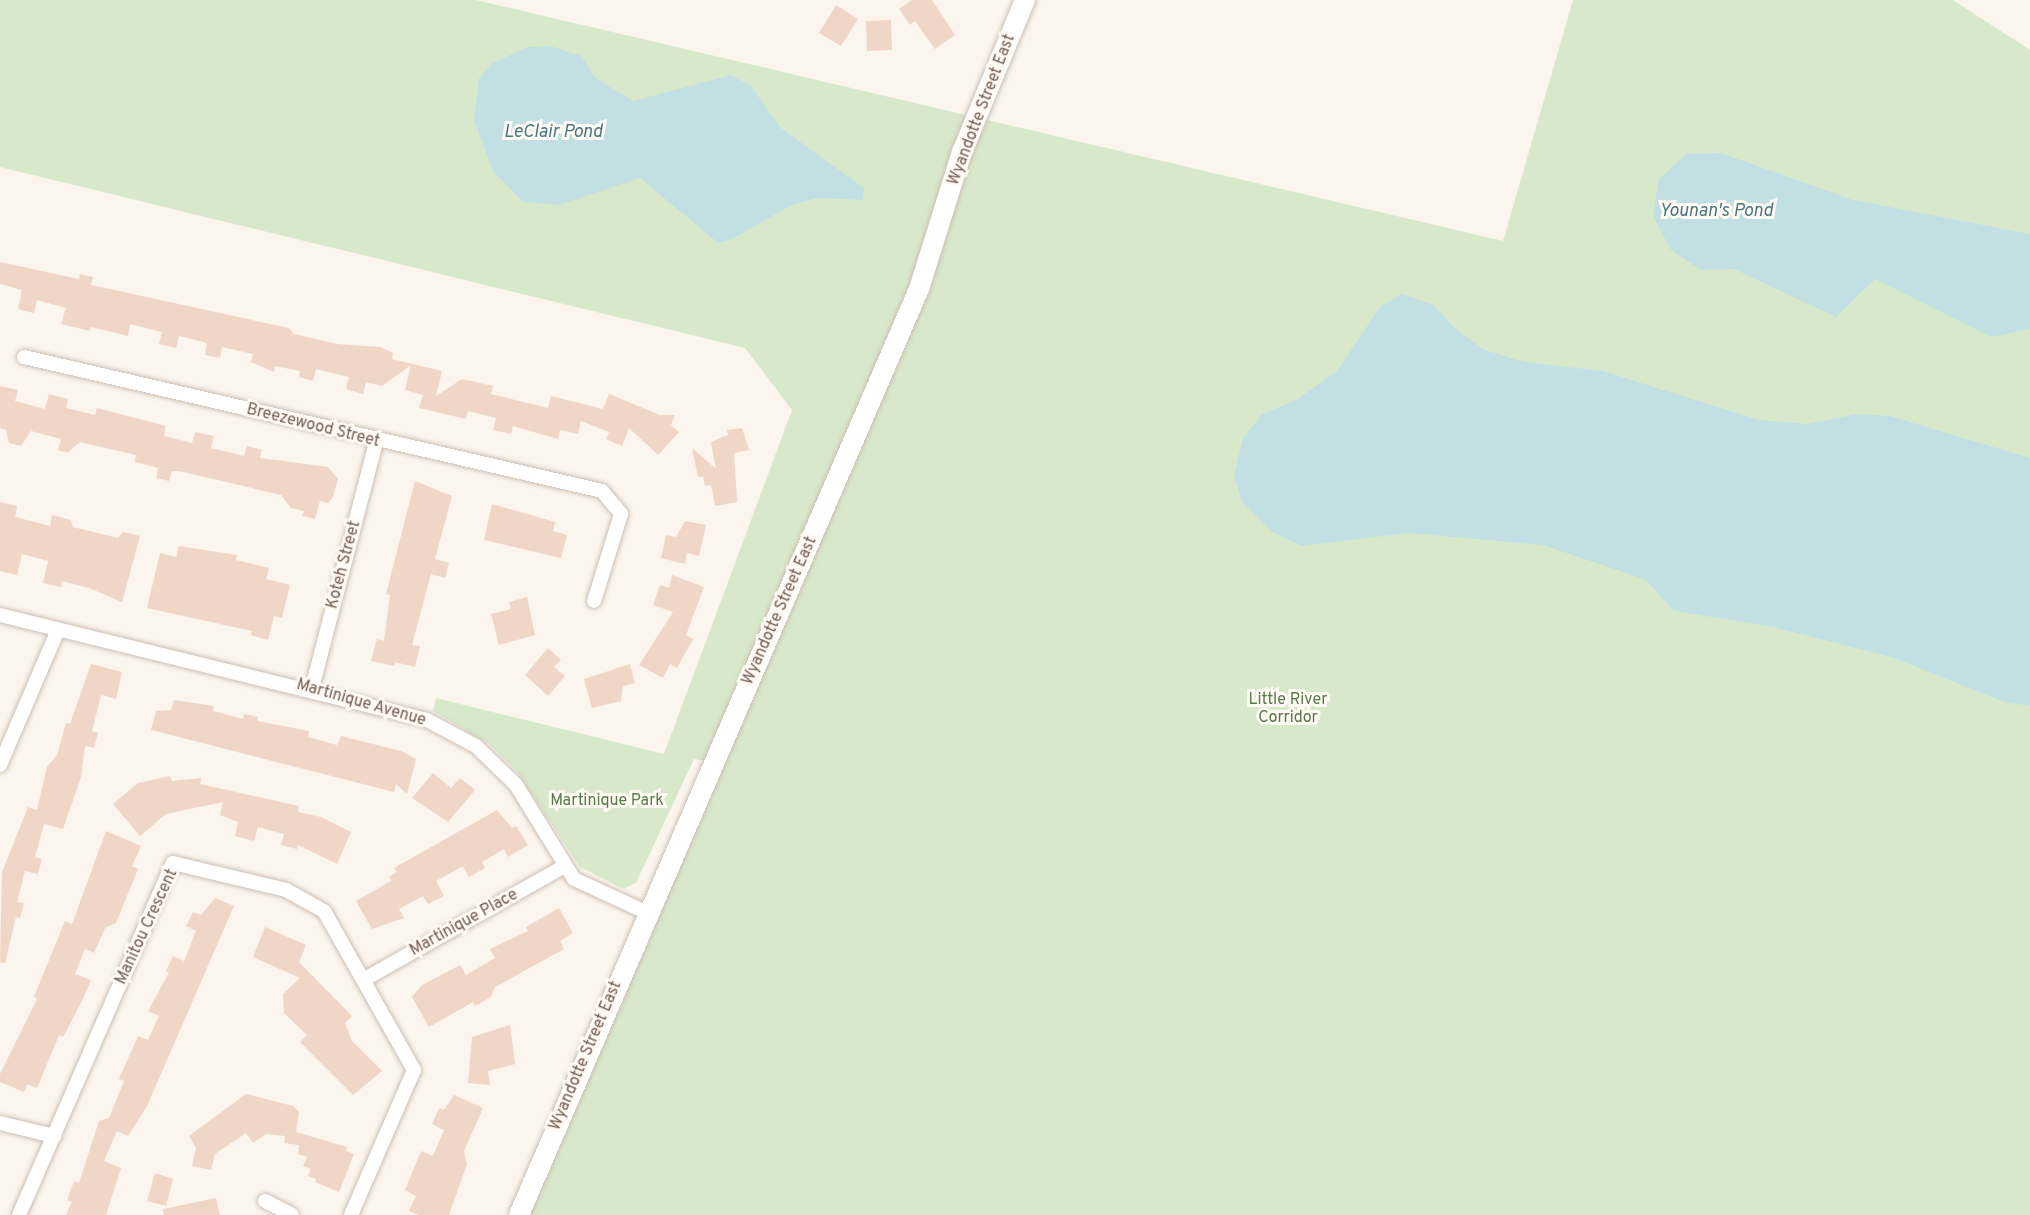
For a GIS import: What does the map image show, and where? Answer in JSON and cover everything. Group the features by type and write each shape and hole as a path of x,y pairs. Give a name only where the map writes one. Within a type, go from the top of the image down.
{"street":[{"name":"Wyandotte Street East","path":"519,1215 919,289 962,152 1025,0"},
{"name":"Breezewood Street","path":"24,357 376,442 602,491 621,514 594,601"},
{"name":"Koteh Street","path":"312,688 376,442"},
{"name":"Martinique Avenue","path":"0,615 312,688 428,720 476,746 516,785 563,867 574,879 648,913"},
{"path":"0,765 58,630"},
{"name":"Manitou Crescent","path":"19,1215 173,863 286,890 324,911 365,979 414,1070 351,1215"},
{"name":"Martinique Place","path":"365,979 563,867"},
{"path":"0,1123 54,1136"},
{"path":"265,1201 292,1215"}],"green space":[{"name":"Little River Corridor","path":"0,0 476,0 1503,241 1573,0 1953,0 2030,50 2030,1215 519,1215 713,762 694,759 636,883 623,889 580,867 517,772 489,744 433,711 436,698 664,754 792,410 745,348 0,167"}],"water":[{"name":"LeClair Pond","path":"550,46 582,56 594,77 633,101 731,75 751,86 781,128 864,188 863,200 817,198 792,205 732,239 718,243 640,178 559,205 523,202 493,171 474,120 479,78 494,62 529,47"},
{"name":"Younan's Pond","path":"1721,153 1853,200 2030,234 2030,329 1991,337 1875,279 1836,317 1734,269 1701,270 1671,250 1653,216 1659,179 1686,154"},
{"path":"1402,294 1433,305 1457,330 1485,350 1524,362 1603,371 1759,420 1808,424 1856,414 1890,416 2030,458 2030,706 2004,702 1891,657 1773,627 1674,611 1646,580 1543,545 1408,533 1302,546 1272,532 1242,502 1234,475 1243,438 1262,414 1296,400 1337,371 1380,307"}],"building":[{"path":"912,0 932,0 955,35 935,49 915,21 910,25 899,9"},
{"path":"836,5 858,19 841,46 819,33"},
{"path":"891,20 892,50 867,51 866,21"},
{"path":"0,262 79,279 80,274 93,277 91,285 289,328 294,334 337,344 380,347 393,353 392,359 442,371 436,396 462,379 493,386 491,394 548,408 551,396 603,409 609,394 660,415 675,415 671,425 679,432 658,455 629,428 622,446 606,439 609,432 581,421 578,434 560,430 558,439 513,426 511,434 493,430 496,418 468,411 466,419 419,408 423,395 405,390 411,365 382,386 366,382 363,394 346,389 349,377 316,369 313,381 299,377 300,371 275,366 274,372 251,362 253,354 222,347 220,358 205,355 207,343 179,336 176,348 159,344 162,332 130,324 128,336 91,327 90,331 61,324 66,308 37,300 34,313 18,309 22,290 0,284"},
{"path":"0,386 18,390 15,401 45,409 49,394 68,399 66,408 95,415 97,408 166,426 164,436 192,443 195,432 214,436 211,448 244,456 247,446 262,450 260,458 328,467 338,479 333,497 328,503 320,501 315,519 302,516 304,511 291,508 281,495 179,471 172,471 169,481 156,478 158,468 135,462 136,455 80,442 67,453 58,450 61,439 31,431 21,446 9,443 6,430 0,428"},
{"path":"742,428 749,450 734,453 737,502 715,506 711,485 705,486 703,476 698,477 692,448 716,469 711,442 728,435 727,430"},
{"path":"415,481 452,496 435,559 449,563 445,578 431,574 412,645 420,646 415,667 395,662 394,666 371,661 377,639 384,641 390,595 386,594"},
{"path":"0,502 17,506 15,517 50,526 52,515 71,520 73,527 118,538 123,532 140,536 122,602 89,588 62,581 61,587 43,583 48,561 22,554 17,575 0,571"},
{"path":"492,504 555,522 553,531 567,535 561,558 484,540"},
{"path":"685,521 706,525 699,556 687,553 685,564 661,558 666,535 676,537"},
{"path":"179,546 237,555 236,560 269,568 266,579 290,585 282,618 274,616 268,640 251,635 252,631 147,608 160,553 176,557"},
{"path":"672,575 704,587 686,635 693,639 677,668 670,664 663,678 639,665 673,612 653,605 660,585 669,588"},
{"path":"527,597 535,635 499,645 491,614 511,609 509,602"},
{"path":"548,648 561,660 554,667 565,676 548,696 525,675"},
{"path":"91,664 122,672 116,699 101,695 92,731 98,733 94,748 85,746 81,777 63,829 44,824 35,857 42,859 38,874 25,871 17,902 24,903 20,918 16,917 5,963 0,962 2,872 28,807 37,810 47,767 57,755 66,723 70,724"},
{"path":"630,664 635,683 623,686 621,701 592,708 584,679"},
{"path":"174,700 214,706 213,711 243,719 244,714 258,717 257,721 309,731 308,737 337,745 341,736 401,751 416,759 407,794 396,784 394,792 151,730 156,711 171,710"},
{"path":"433,773 451,788 460,778 475,790 448,822 412,798"},
{"path":"170,776 172,781 201,778 200,784 299,806 298,812 321,817 351,832 337,864 298,845 297,849 281,845 284,834 258,827 254,841 235,836 238,822 220,815 223,802 166,814 140,836 113,804 138,783"},
{"path":"497,810 512,828 516,826 528,845 508,857 504,849 482,862 485,868 469,877 463,866 436,881 444,896 428,904 423,896 399,909 404,918 372,929 356,901 391,881 389,877 397,872 394,868"},
{"path":"106,831 141,846 132,866 138,869 116,923 105,928 94,953 85,949 75,974 91,980 63,1037 59,1035 37,1088 27,1084 24,1092 0,1082 0,1074 37,999 34,997 65,921 72,924"},
{"path":"215,898 234,906 147,1106 128,1136 117,1131 104,1161 121,1168 106,1215 66,1215 72,1202 67,1200 74,1181 79,1183 99,1121 109,1118 124,1081 119,1079 138,1036 148,1040 159,1016 148,1011 169,973 166,971 173,956 184,961 196,931 186,926 193,912 201,915"},
{"path":"559,908 573,933 560,941 564,949 495,987 491,997 475,1006 473,1002 429,1027 412,997 422,985 460,965 466,975 495,958 490,949 528,931 526,927"},
{"path":"265,927 306,945 299,962 352,1016 345,1023 352,1041 382,1071 353,1095 300,1042 307,1035 284,1013 283,994 300,978 253,957"},
{"path":"510,1025 515,1064 488,1071 490,1085 468,1083 472,1037"},
{"path":"246,1094 293,1106 299,1112 296,1132 347,1147 346,1151 354,1154 339,1192 315,1182 316,1179 308,1176 311,1169 303,1166 307,1157 298,1154 299,1145 284,1143 285,1136 266,1134 253,1143 246,1133 215,1154 211,1170 192,1166 196,1148 189,1136"},
{"path":"454,1095 483,1108 464,1151 467,1164 449,1215 419,1215 409,1211 416,1196 405,1190 421,1151 433,1156 444,1130 432,1124 439,1108 444,1110"},
{"path":"155,1173 173,1179 166,1206 147,1201"},
{"path":"216,1198 220,1215 164,1215 163,1209"}],"park label":[{"name":"Martinique Park","path":"607,801"}]}
